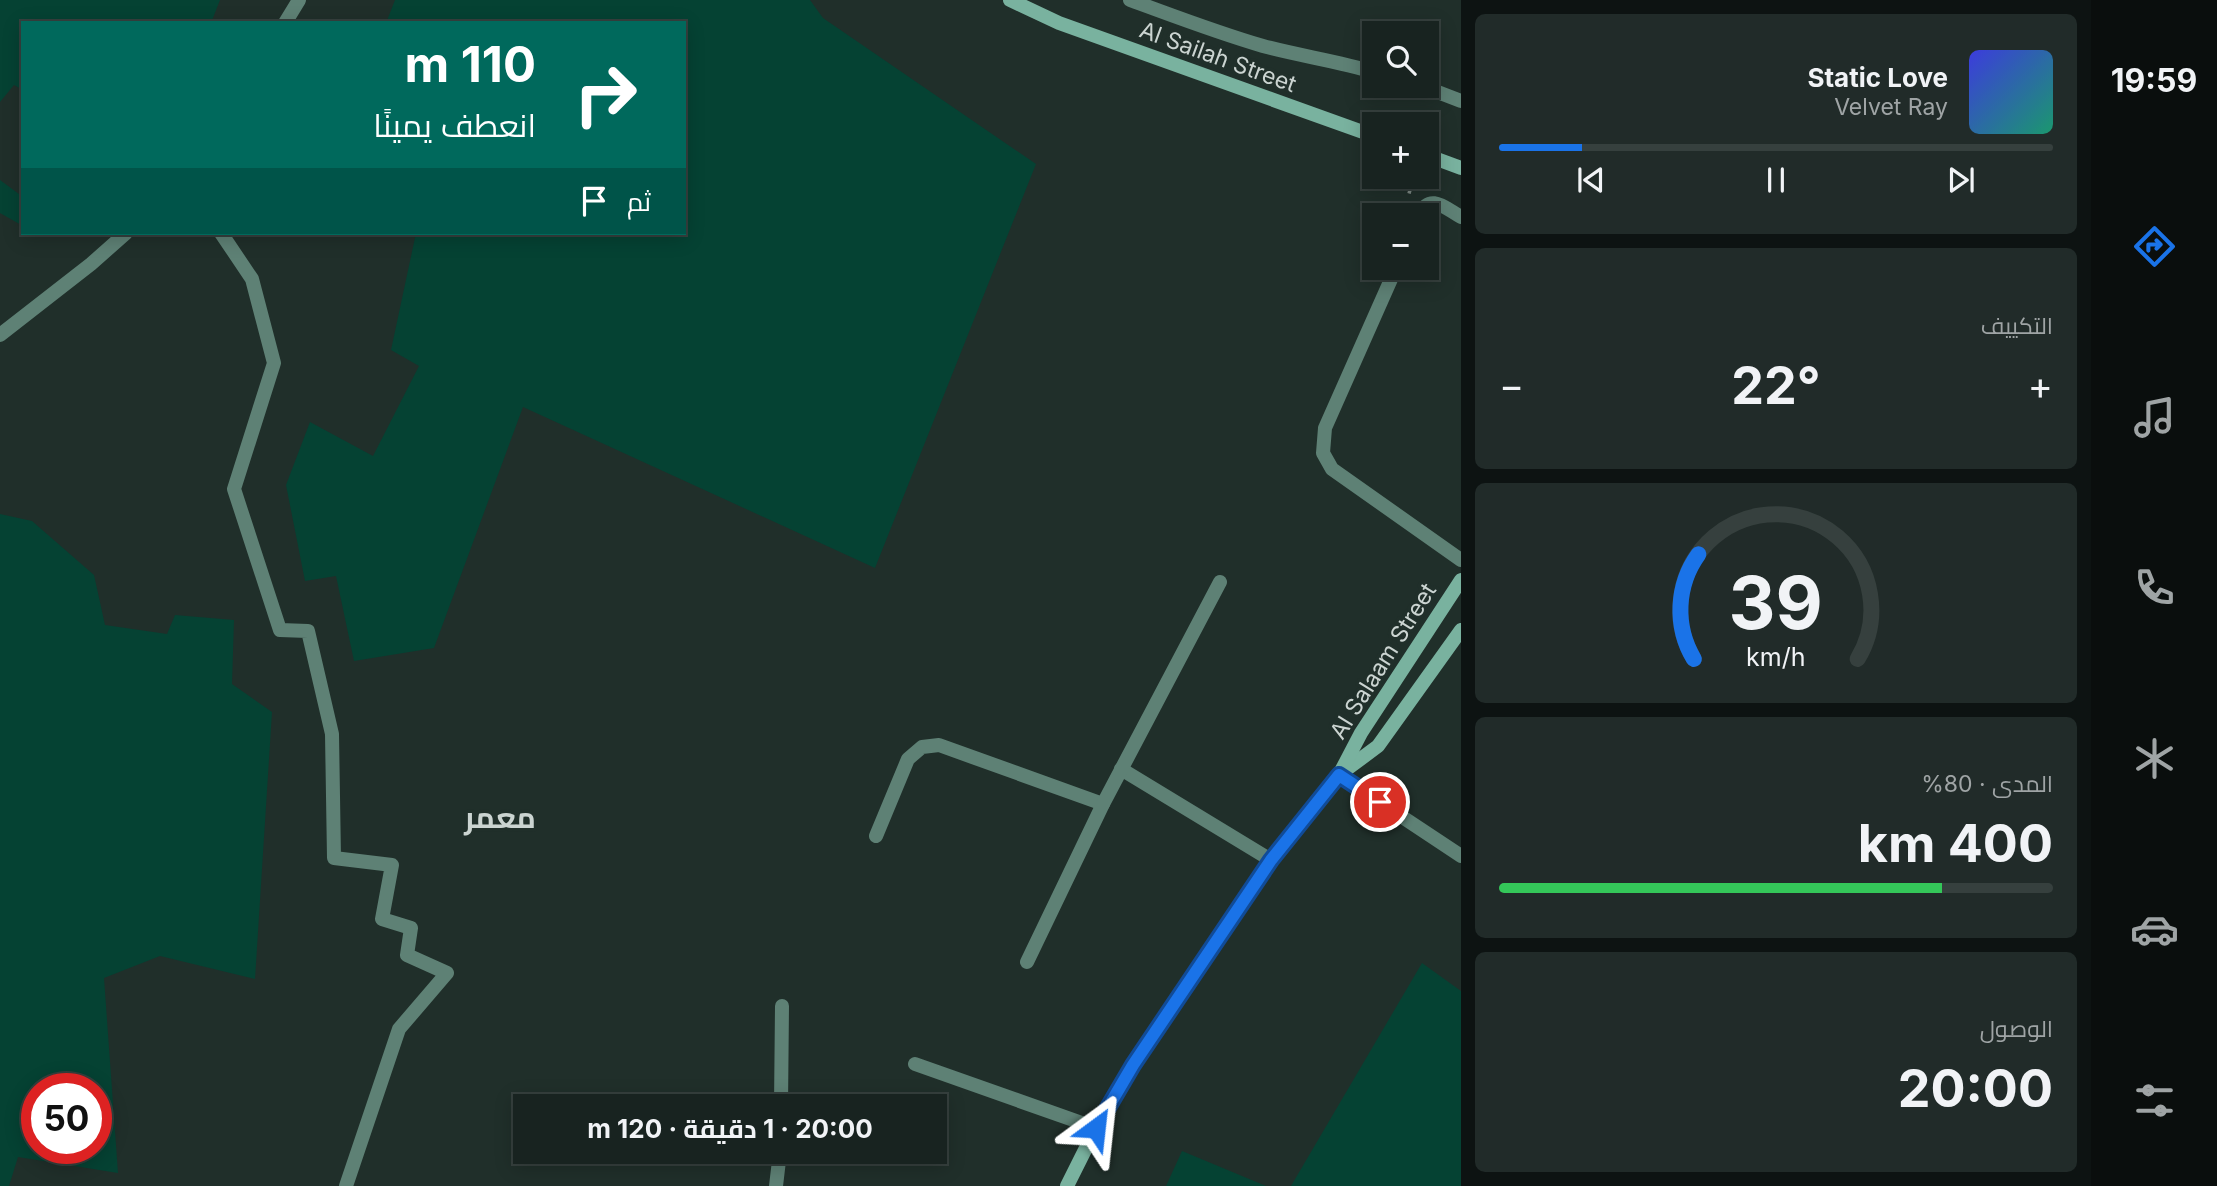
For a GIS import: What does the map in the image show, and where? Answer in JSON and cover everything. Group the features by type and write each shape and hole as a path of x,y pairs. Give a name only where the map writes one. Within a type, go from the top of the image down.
{"main road":[{"name":"Al Sailah Street","path":"1010,0 1059,23 1362,132"},
{"path":"1439,160 1461,168"},
{"name":"Al Salaam Street","path":"1067,1186 1096,1128 1133,1065 1271,860 1339,775 1360,733 1461,580"},
{"path":"1339,775 1378,746 1461,630"}],"street":[{"path":"286,21 299,0"},
{"path":"1130,0 1265,46 1362,68"},
{"path":"1439,93 1461,101"},
{"path":"1439,205 1461,217"},
{"path":"0,335 92,264 124,235"},
{"path":"222,235 252,279 274,363 234,489 280,630 307,631 332,734 334,858 392,865 382,919 411,929 407,955 447,973 399,1029 346,1186"},
{"path":"1391,280 1325,428 1323,453 1332,469 1461,561"},
{"path":"1027,962 1103,804 1220,582"},
{"path":"876,836 908,759 922,747 939,745 1103,804"},
{"path":"1121,769 1271,860"},
{"path":"1339,775 1461,856"},
{"path":"781,1094 782,1006"},
{"path":"915,1064 1096,1128"},
{"path":"776,1186 778,1164"}],"green space":[{"path":"0,0 220,0 212,21 21,21 21,89 14,85 0,102"},
{"path":"395,0 810,0 823,18 1036,164 875,568 523,407 434,648 354,661 336,576 305,581 286,485 310,422 373,456 419,366 391,350 416,235 686,235 686,21 387,21"},
{"path":"0,180 21,196 21,225 0,213"},
{"path":"0,514 32,521 94,575 105,625 167,634 175,615 234,620 232,684 272,712 255,979 160,956 104,978 111,1073 21,1073 21,1157 18,1157 9,1186 0,1186"},
{"path":"1422,963 1461,991 1461,1186 1291,1186"},
{"path":"112,1089 118,1173 62,1164 112,1164"},
{"path":"1182,1151 1266,1186 1166,1186"}],"district":[{"name":"معمر","path":"500,817"}],"route":[{"path":"1096,1128 1133,1065 1271,860 1339,775 1380,802"}]}
